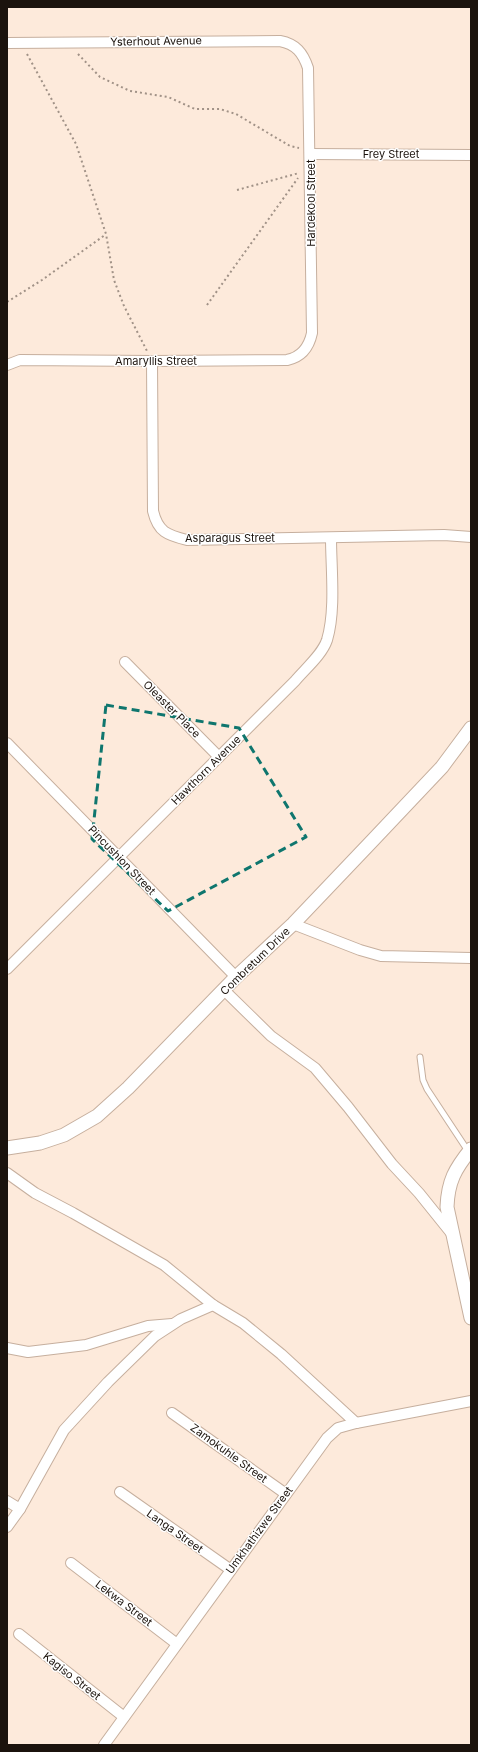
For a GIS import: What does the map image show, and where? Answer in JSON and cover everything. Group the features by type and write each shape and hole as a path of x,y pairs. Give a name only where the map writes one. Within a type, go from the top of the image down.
{"street":[{"name":"Ysterhout Avenue","path":"7,43 280,41 294,46 302,52"},
{"name":"Hardekool Street","path":"302,52 308,68 312,333 303,353"},
{"name":"Frey Street","path":"310,154 471,155"},
{"name":"Amaryllis Street","path":"8,365 20,360 287,360 303,353"},
{"name":"Asparagus Street","path":"152,361 153,511 159,528 174,537 186,540 444,536 471,537"},
{"name":"Hawthorn Avenue","path":"7,969 295,681 321,651 327,640 332,594 331,538"},
{"name":"Oleaster Place","path":"126,662 219,757"},
{"name":"Combretum Drive","path":"7,1148 40,1143 64,1135 97,1116 128,1088 236,978 292,924 442,767 471,728"},
{"name":"Pincushion Street","path":"7,743 236,978"},
{"path":"292,924 380,956 471,958"},
{"path":"224,990 271,1036 315,1068 348,1107 392,1164 419,1193 452,1234"},
{"path":"470,1151 451,1178 447,1207 471,1318"},
{"path":"7,1173 35,1193 164,1265 213,1305 243,1324 281,1354 356,1423"},
{"path":"7,1527 20,1509 64,1430 108,1382 150,1341 174,1324 213,1305"},
{"path":"7,1348 28,1352 86,1345 148,1326 174,1324"},
{"name":"Umkhathizwe Street","path":"104,1745 327,1438 338,1428 356,1423 471,1401"},
{"name":"Zamokuhle Street","path":"172,1413 286,1494"},
{"name":"Langa Street","path":"120,1492 231,1570"},
{"path":"7,1501 20,1509"},
{"name":"Lekwa Street","path":"72,1563 177,1644"},
{"name":"Kagiso Street","path":"19,1634 124,1717"}],"lane":[{"path":"420,1057 427,1089 470,1151"}],"path":[{"path":"68,42 100,77 130,91 168,98 194,109 220,109 236,114 290,146 303,149 310,154"},
{"path":"21,43 76,144 106,234 114,280 124,306 152,361"},
{"path":"207,305 302,172 237,190"},
{"path":"7,302 42,280 106,234"}],"highlighted area":[{"path":"106,705 239,728 306,837 168,911 92,839"}]}
